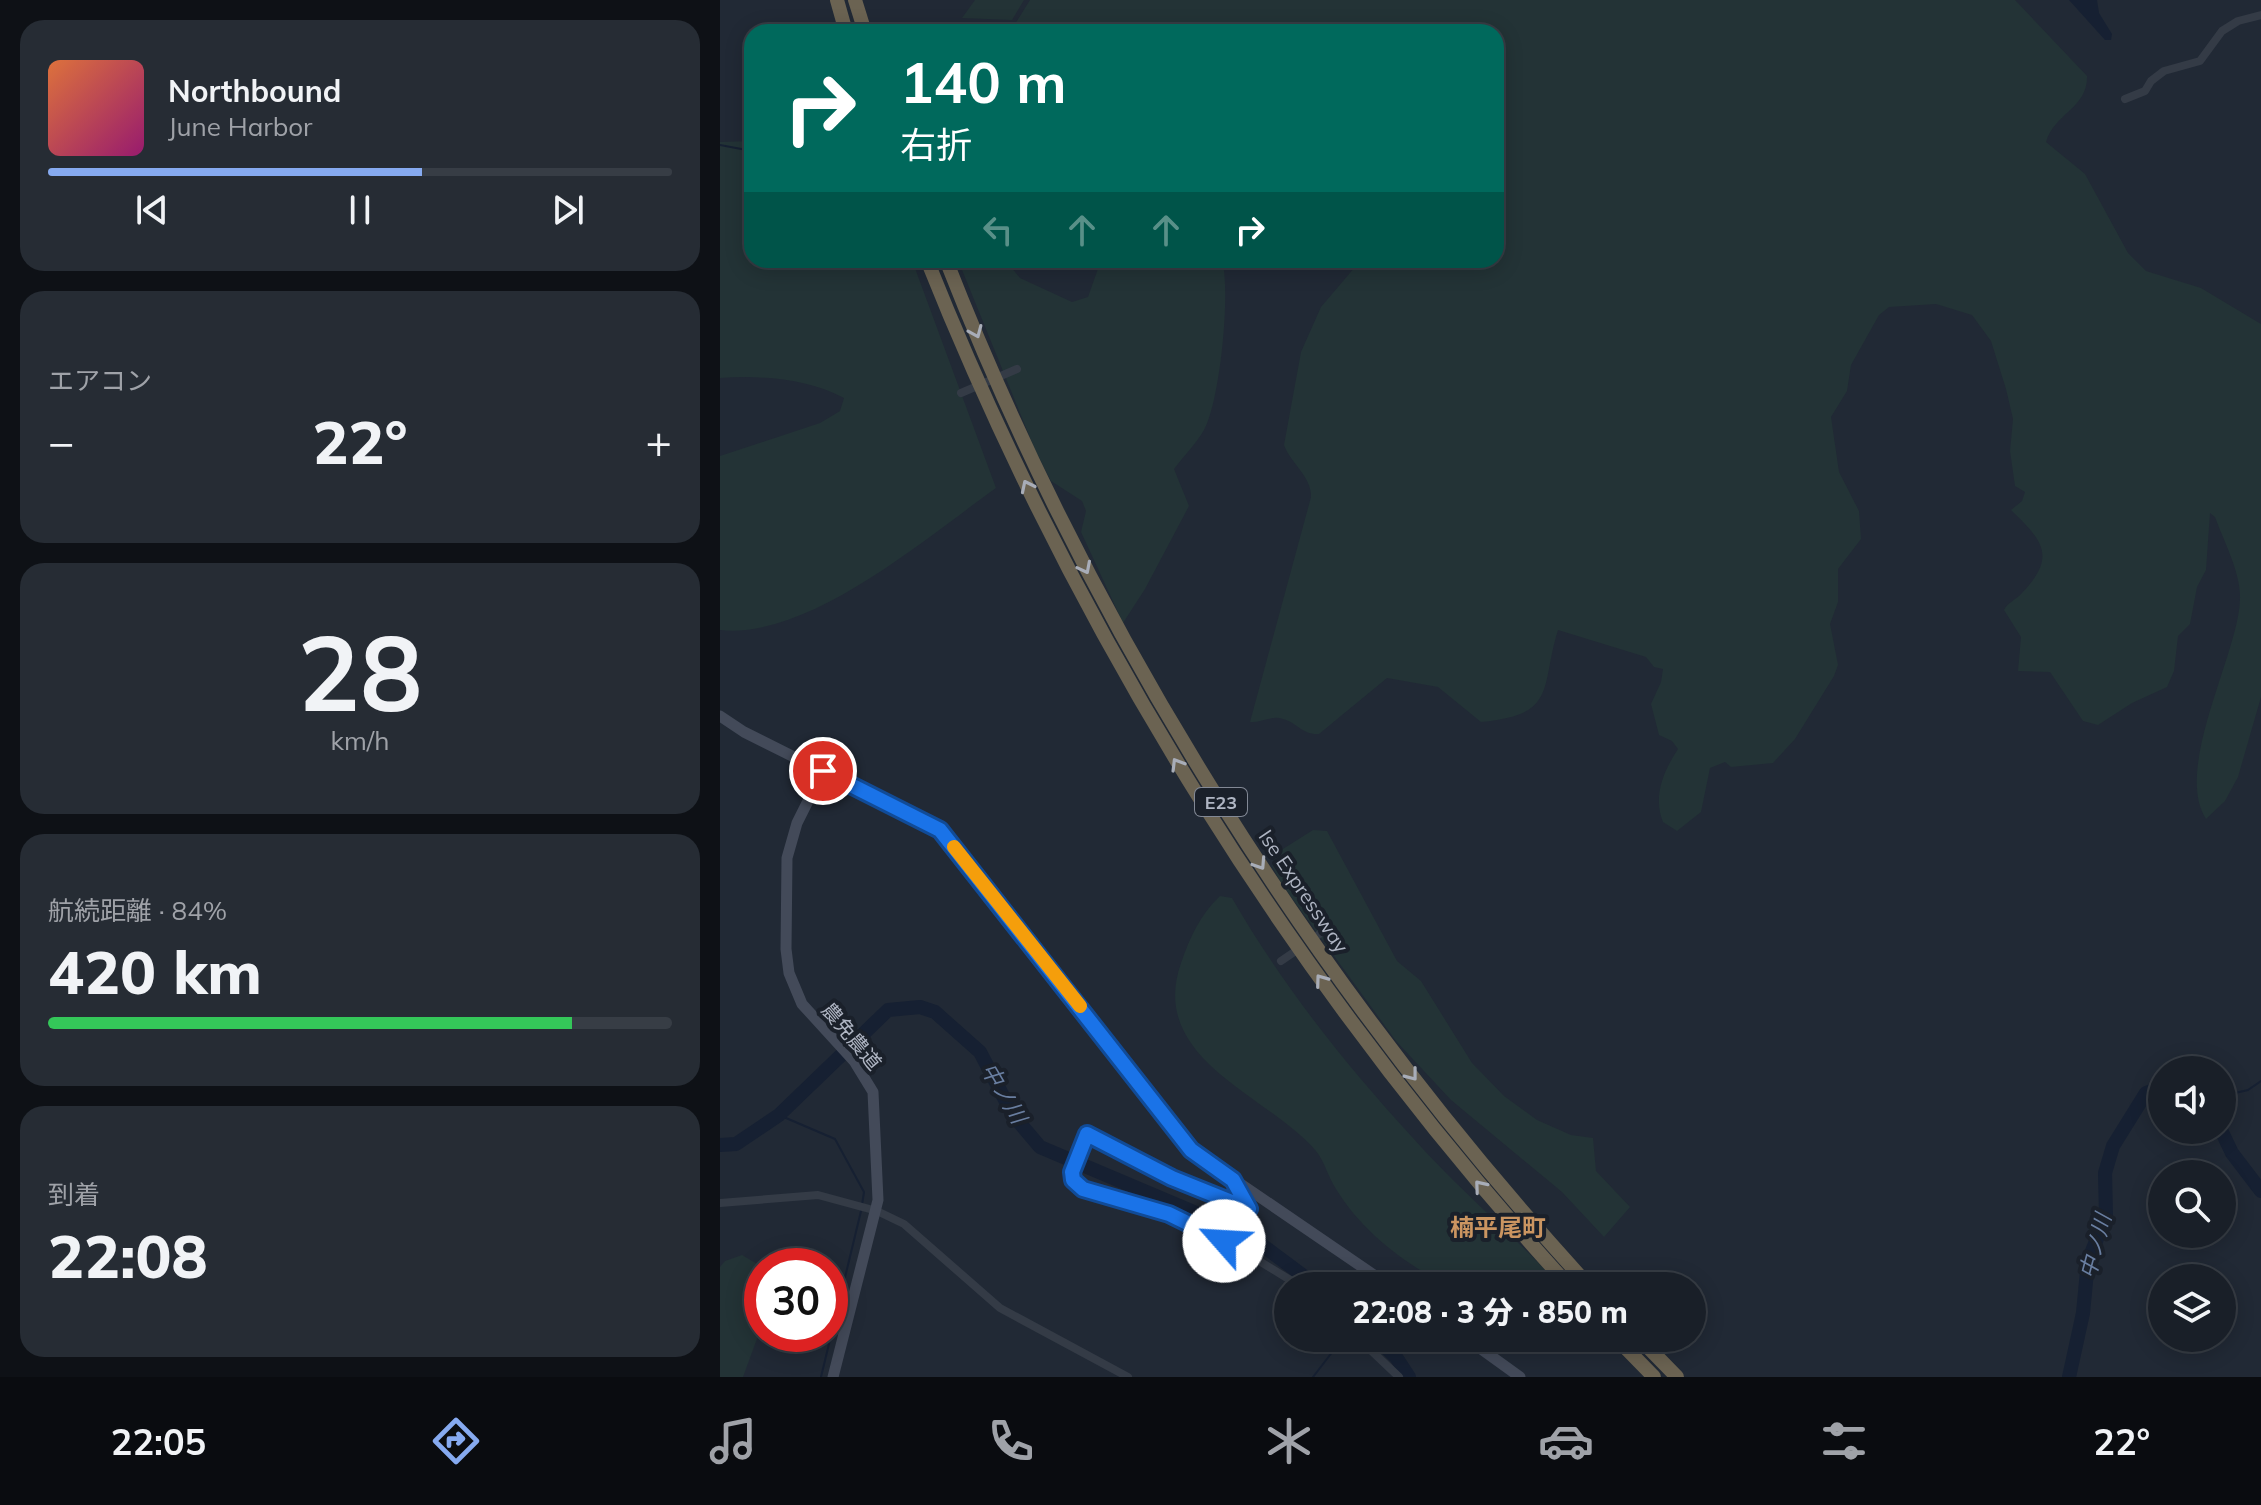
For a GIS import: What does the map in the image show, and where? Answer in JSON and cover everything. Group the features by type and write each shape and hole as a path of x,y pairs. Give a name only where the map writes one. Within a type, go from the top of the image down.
{"highway":[{"path":"837,0 844,24"},
{"path":"855,0 862,24"},
{"name":"Ise Expressway","path":"930,268 976,375 1057,547 1179,769 1281,924 1401,1088 1507,1218 1556,1272"},
{"name":"Ise Expressway","path":"949,268 998,384 1071,540 1134,657 1228,814 1325,957 1410,1073 1488,1171 1577,1272"},
{"path":"1630,1352 1654,1377"},
{"path":"1653,1352 1677,1377"}],"main road":[{"path":"720,716 940,830 1191,1150 1369,1272"},
{"name":"農免農道","path":"823,771 797,823 787,858 786,949 795,989 812,1018 854,1061 873,1092 872,1209 833,1377"},
{"path":"1485,1352 1520,1377"}],"street":[{"path":"2125,99 2145,91 2151,81 2164,71 2204,59 2219,35 2232,25 2261,15"},
{"path":"961,393 1017,369"},
{"path":"1281,961 1328,928"},
{"path":"1233,1180 1249,1209 1172,1178 1087,1134 1072,1172 1073,1180 1083,1189 1169,1214 1238,1248 1277,1272"},
{"path":"720,1203 818,1195 872,1209 904,1224 1000,1308 1128,1377"},
{"path":"1373,1352 1399,1377"}],"shaded area":[{"path":"975,0 1024,0 1012,20 962,18"},
{"path":"1030,0 2015,0 2087,76 2082,96 2056,124 2046,142 2085,174 2128,253 2146,271 2201,288 2261,324 2261,697 2238,777 2225,801 2206,819 2198,797 2197,771 2210,710 2237,622 2240,599 2235,568 2215,517 2210,513 2206,570 2197,587 2190,624 2178,636 2174,671 2167,687 2132,703 2098,725 2083,721 2050,672 2018,671 2021,637 2004,610 2040,569 2042,549 2031,531 2011,510 2022,501 2025,492 2015,486 2010,451 2013,419 1991,341 1972,315 1936,304 1889,307 1879,315 1851,365 1847,391 1831,417 1839,472 1859,511 1861,539 1838,569 1838,602 1830,624 1838,665 1834,676 1795,739 1773,763 1731,767 1725,762 1710,768 1701,812 1677,831 1663,822 1659,802 1665,774 1678,749 1672,741 1659,735 1651,704 1663,669 1654,667 1646,657 1558,630 1542,695 1523,713 1481,722 1438,687 1387,678 1319,734 1308,733 1279,718 1250,722 1311,497 1305,477 1284,445 1301,352 1321,307 1354,268 1504,268 1504,24 1015,24"},
{"path":"744,141 744,268 915,268 996,488 865,582 828,603 790,619 754,629 720,630 720,456 820,423 840,411 844,398 815,386 784,380 720,378 720,142"},
{"path":"961,268 1012,268 1020,278 1072,302 1088,297 1098,268 1223,268 1224,320 1215,396 1204,430 1174,469 1189,506 1145,589 1123,623 1081,532 1086,511 1082,501 1051,481 1035,450"},
{"path":"1313,830 1327,831 1397,961 1421,981 1472,1063 1504,1096 1537,1120 1571,1135 1593,1138 1596,1171 1630,1207 1604,1237 1562,1192 1451,1100 1396,1041 1281,883 1272,866 1275,854"},
{"path":"1220,896 1232,898 1293,993 1339,1052 1431,1157 1547,1272 1424,1272 1413,1266 1384,1244 1346,1204 1316,1151 1218,1072 1196,1050 1181,1025 1175,997 1181,963 1192,935"},
{"path":"744,1256 744,1352 752,1352 743,1377 720,1377 720,1267 725,1261"}],"water":[{"path":"2069,0 2097,0 2099,13 2112,34 2111,40 2105,40"}],"waterway":[{"path":"720,145 744,150"},
{"name":"中ノ川","path":"720,1145 736,1144 779,1115 888,1010 920,1007 935,1012 980,1052 1013,1115 1040,1147 1229,1227 1262,1245 1298,1272"},
{"path":"2236,1093 2248,1090 2261,1081"},
{"name":"中ノ川","path":"2069,1377 2083,1313 2088,1261 2106,1216 2105,1173 2113,1146 2148,1092"},
{"path":"779,1115 835,1139 864,1192 862,1205"},
{"name":"中ノ川","path":"2228,1144 2261,1191"},
{"path":"821,1377 861,1211"},
{"path":"1313,1377 1332,1352"},
{"name":"中ノ川","path":"1390,1352 1409,1377"}],"slow traffic":[{"path":"954,847 1080,1006"}],"district":[{"name":"楠平尾町","path":"1498,1227"}],"route":[{"path":"823,771 940,830 1022,930 1191,1150 1233,1180 1249,1209 1172,1178 1087,1134 1072,1172 1073,1180 1083,1189 1138,1208 1169,1214 1224,1241"}]}
